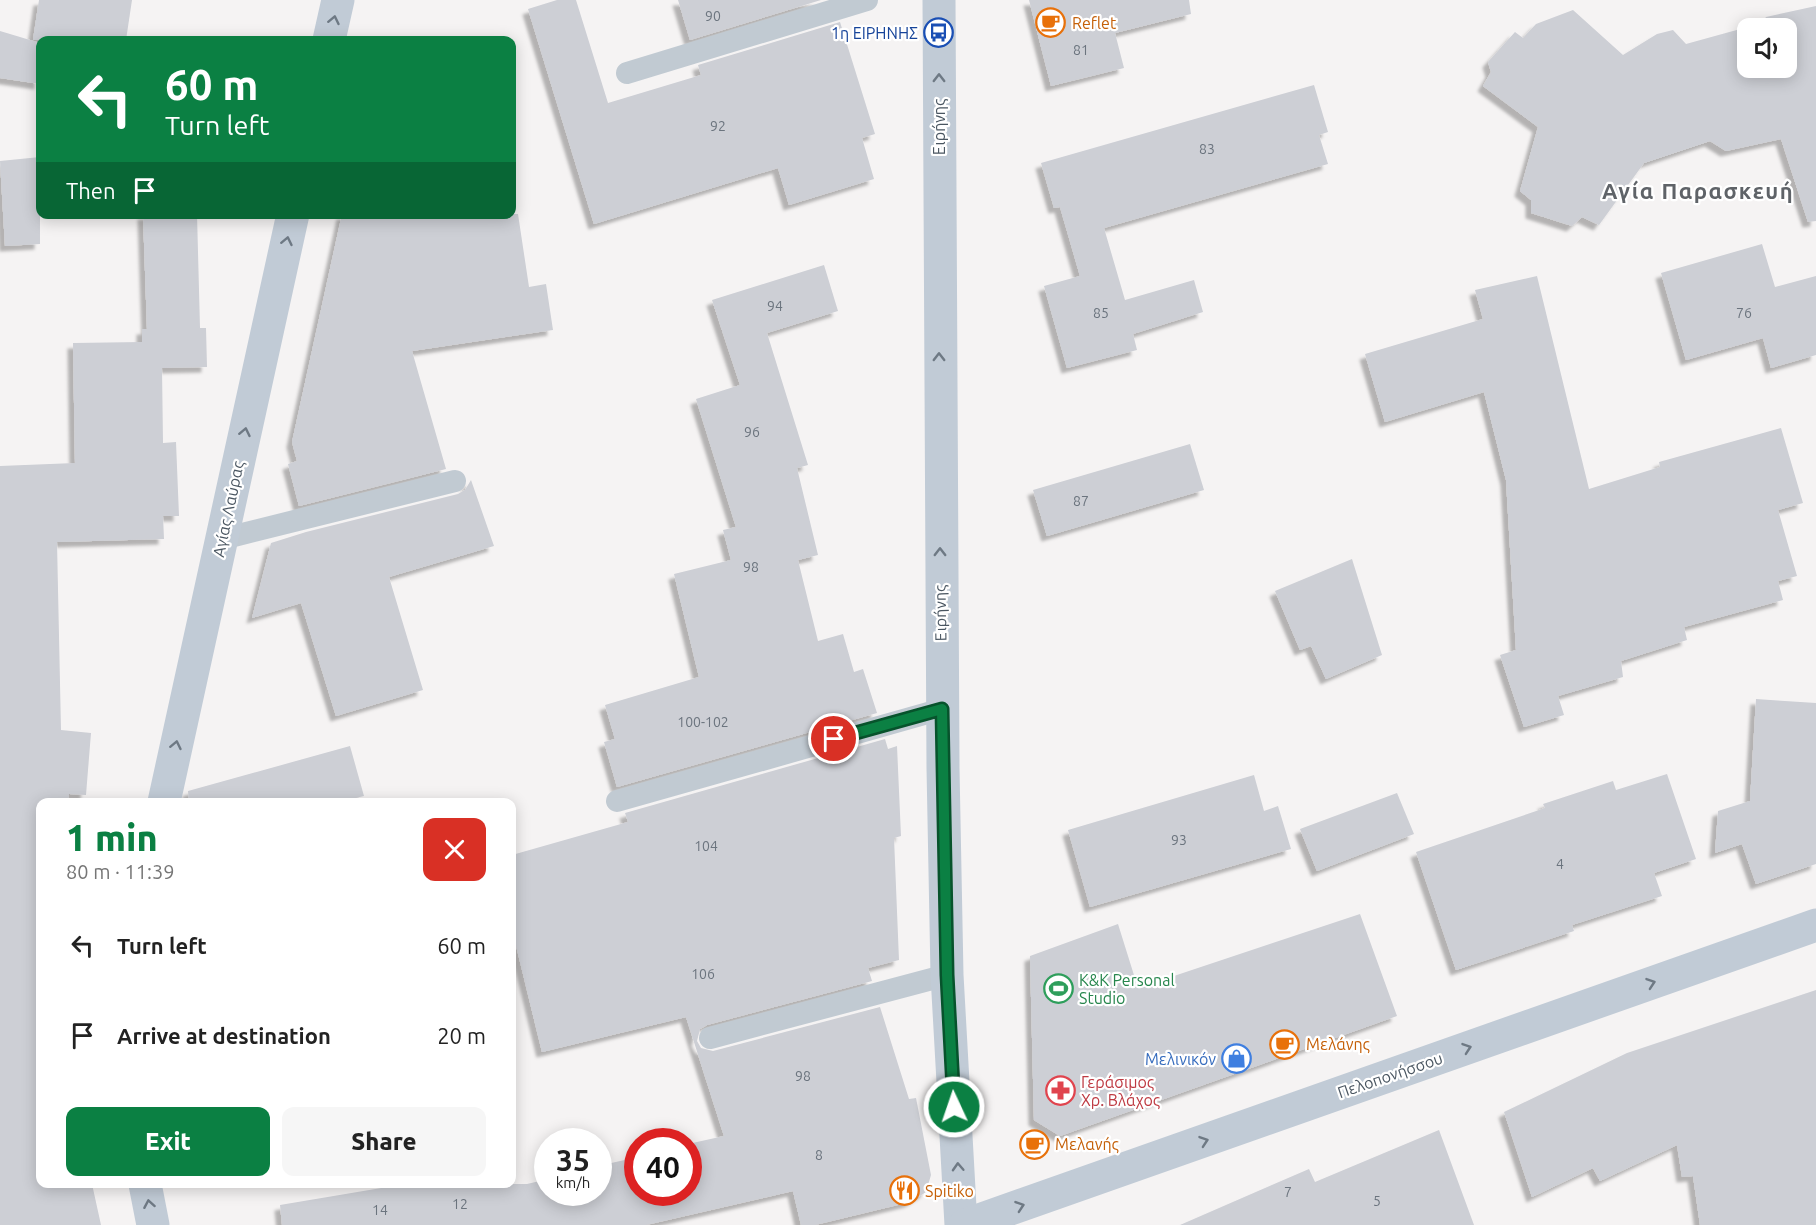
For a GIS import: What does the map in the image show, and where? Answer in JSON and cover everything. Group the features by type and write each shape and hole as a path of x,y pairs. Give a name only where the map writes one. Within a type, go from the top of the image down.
{"street":[{"path":"331,36 338,0"},
{"name":"Ειρήνης","path":"939,0 942,709 947,975 963,1225"},
{"name":"Αγίας Λαύρας","path":"165,798 291,219"},
{"name":"Πελοπονήσσου","path":"963,1225 1816,925"},
{"path":"146,1188 153,1225"}],"lane":[{"path":"627,73 867,0"},
{"path":"222,539 455,481"},
{"path":"617,801 942,709"},
{"path":"710,1038 947,975"}],"building":[{"path":"39,0 132,0 127,36 36,36 36,40 33,40"},
{"path":"557,0 576,0 608,103 701,75 698,65 840,22 875,134 862,138 874,179 789,205 778,168 594,224 528,9"},
{"path":"678,0 821,0 690,40"},
{"path":"1029,0 1189,0 1191,14 1115,33 1124,68 1051,86"},
{"path":"1816,6 1816,221 1808,222 1781,139 1726,151 1710,141 1644,163 1599,225 1582,217 1572,226 1531,213 1531,200 1520,191 1538,127 1483,86 1491,72 1488,62 1515,32 1523,38 1536,24 1573,10 1623,55 1657,34 1673,30 1686,44 1737,30 1737,78 1797,78 1797,18 1765,18"},
{"path":"0,31 36,42 36,83 0,78"},
{"path":"1314,85 1328,132 1319,135 1328,164 1104,228 1125,300 1194,280 1203,312 1133,334 1137,350 1067,368 1044,286 1080,276 1060,207 1054,208 1041,163"},
{"path":"36,157 36,219 40,219 40,244 5,246 0,161"},
{"path":"516,214 518,214 529,287 546,284 553,330 412,351 446,469 299,506 288,464 297,461 292,442 341,219 516,219"},
{"path":"143,219 197,219 200,328 206,328 207,367 162,368 163,443 176,442 179,516 163,516 164,539 57,542 61,730 91,733 86,795 69,794 68,798 36,798 36,1188 93,1188 101,1225 0,1225 0,466 75,463 73,343 142,342 142,329 147,329"},
{"path":"1762,244 1775,287 1816,276 1816,355 1771,368 1763,338 1686,360 1661,273"},
{"path":"824,265 838,311 767,333 808,465 797,468 818,555 798,560 818,641 843,634 854,672 863,669 877,713 617,787 604,742 615,739 605,705 699,677 674,574 731,560 723,530 736,527 696,399 740,385 712,300"},
{"path":"1537,276 1589,489 1660,467 1659,462 1781,428 1803,503 1778,510 1797,576 1778,581 1783,600 1684,627 1687,640 1621,661 1623,677 1558,696 1564,715 1524,727 1500,655 1516,650 1506,480 1484,392 1385,422 1365,354 1483,319 1475,290"},
{"path":"1190,444 1204,490 1047,536 1033,490"},
{"path":"471,480 494,546 389,577 423,690 336,716 301,603 252,618 271,543 458,494 465,490"},
{"path":"1352,559 1382,655 1326,679 1311,646 1300,650 1275,591"},
{"path":"1756,699 1816,703 1816,864 1756,884 1742,844 1715,853 1718,811 1750,801"},
{"path":"885,739 888,749 897,746 901,836 894,838 899,960 868,968 872,981 707,1025 700,1029 697,1041 701,1048 713,1051 880,1007 909,1099 916,1098 931,1175 926,1192 910,1202 815,1225 801,1225 793,1191 646,1225 282,1225 280,1205 381,1188 516,1188 516,1184 534,1182 534,1206 612,1206 612,1163 624,1160 624,1206 702,1206 702,1141 724,1136 686,1017 542,1052 516,945 516,854 628,822 625,813"},
{"path":"350,746 364,796 356,798 189,798 188,791"},
{"path":"1667,774 1696,859 1654,873 1662,896 1572,925 1574,931 1456,970 1416,852 1545,808 1543,804 1613,781 1616,790"},
{"path":"1254,775 1264,811 1278,806 1291,849 1090,907 1068,830"},
{"path":"1397,793 1414,834 1317,871 1300,829"},
{"path":"1360,914 1397,1016 1060,1136 1034,1120 1030,956 1118,924 1138,988"},
{"path":"1816,990 1816,1225 1700,1225 1693,1176 1682,1177 1677,1145 1600,1181 1593,1168 1532,1197 1504,1112 1627,1053"},
{"path":"1439,1130 1474,1225 1180,1225 1309,1169 1315,1182"}],"place":[{"name":"Reflet","path":"1051,23"},
{"name":"1η ΕΙΡΗΝΗΣ","path":"939,33"},
{"name":"K&K Personal Studio","path":"1058,989"},
{"name":"Μελάνης","path":"1285,1044"},
{"name":"Μελινικόν","path":"1237,1059"},
{"name":"Γεράσιμος Χρ. Βλάχος","path":"1060,1091"},
{"name":"Μελανής","path":"1034,1144"},
{"name":"Spitiko","path":"904,1191"}],"district":[{"name":"Αγία Παρασκευή","path":"1698,191"}],"route":[{"path":"834,739 942,709 947,975 954,1107"}]}
